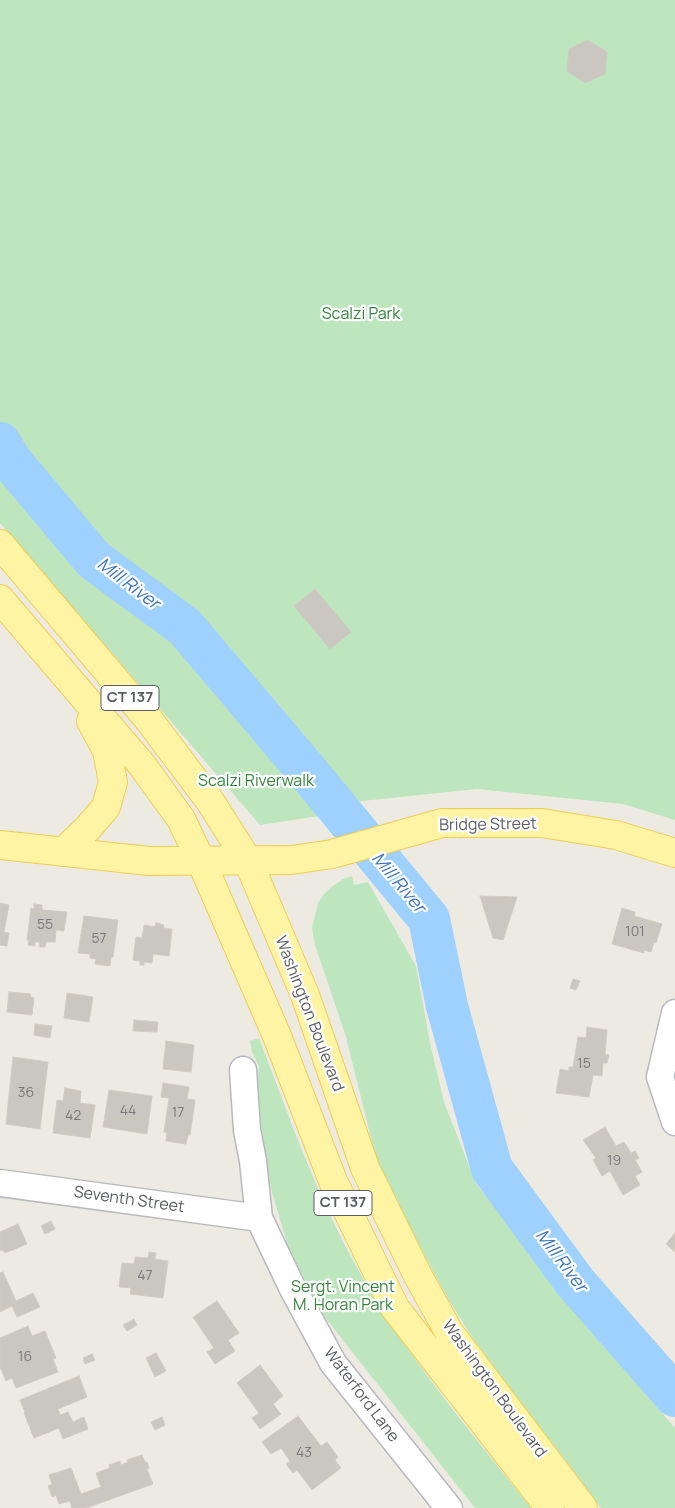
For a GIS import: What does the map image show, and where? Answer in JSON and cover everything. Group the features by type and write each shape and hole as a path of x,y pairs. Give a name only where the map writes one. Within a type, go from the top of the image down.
{"main road":[{"name":"Washington Boulevard","path":"0,544 149,720 210,801 248,861 305,995 365,1168 417,1274 449,1332 582,1508"},
{"name":"Washington Boulevard","path":"0,598 142,765 181,819 277,1036 332,1182 395,1308 550,1508"},
{"path":"63,852 106,807 113,782 107,751 71,682"},
{"name":"Bridge Street","path":"0,844 149,861 292,860 332,854 442,823 542,823 616,835 675,853"}],"street":[{"path":"675,1013 660,1077 675,1122"},
{"name":"Waterford Lane","path":"243,1070 247,1130 253,1161 259,1218 292,1287 333,1363 449,1508"},
{"name":"Seventh Street","path":"0,1182 259,1218"}],"green space":[{"name":"Scalzi Park","path":"0,0 675,0 675,820 623,804 477,789 362,801 319,816 260,825 0,523"},
{"name":"Sergt. Vincent M. Horan Park","path":"352,876 354,885 368,882 416,966 430,1043 444,1102 476,1184 577,1312 675,1428 675,1508 601,1508 472,1337 447,1297 391,1193 375,1154 346,1037 315,945 312,928 318,903 324,894 343,879"},
{"name":"Sergt. Vincent M. Horan Park","path":"259,1038 321,1196 342,1240 383,1315 449,1405 531,1508 475,1508 320,1311 287,1243 272,1192 263,1150 257,1087 259,1066 252,1052 250,1041"}],"building":[{"path":"588,40 607,52 605,74 585,83 567,71 569,49"},
{"path":"315,589 351,632 330,649 294,606"},
{"path":"480,896 517,897 503,940 493,938"},
{"path":"0,903 9,905 4,932 9,933 7,946 0,945"},
{"path":"34,904 42,905 42,910 67,912 64,931 56,930 55,942 46,942 45,947 39,947 40,942 35,942 35,946 28,945 31,908 34,909"},
{"path":"622,908 635,912 634,916 662,924 651,952 644,950 644,953 612,944"},
{"path":"84,916 118,920 110,966 95,964 96,959 90,958 90,954 78,953"},
{"path":"156,923 164,925 163,928 172,929 169,956 153,954 152,963 144,962 144,965 140,965 140,961 133,960 136,937 142,938 144,925 155,927"},
{"path":"573,979 580,981 576,990 570,988"},
{"path":"9,992 31,994 30,997 34,998 32,1015 7,1012"},
{"path":"67,993 93,997 89,1022 64,1018"},
{"path":"134,1020 158,1022 157,1032 133,1031"},
{"path":"35,1024 52,1026 50,1038 34,1035"},
{"path":"587,1027 607,1030 605,1054 609,1055 607,1063 603,1063 602,1076 593,1075 589,1097 556,1093 560,1069 569,1071 569,1067 573,1067 578,1037 586,1038"},
{"path":"166,1041 194,1045 191,1072 163,1069"},
{"path":"13,1057 48,1062 40,1129 6,1124"},
{"path":"163,1083 189,1087 187,1099 195,1100 190,1135 188,1135 186,1144 166,1141 167,1132 164,1132 169,1098 161,1097"},
{"path":"65,1088 81,1091 80,1103 95,1105 90,1138 53,1133 57,1100 63,1101"},
{"path":"109,1090 152,1096 147,1134 103,1127"},
{"path":"605,1127 616,1146 624,1142 631,1153 635,1151 639,1158 635,1160 642,1172 635,1176 640,1185 623,1195 610,1171 602,1176 593,1160 596,1158 583,1140"},
{"path":"51,1221 55,1229 45,1234 41,1226"},
{"path":"18,1224 27,1244 5,1253 3,1250 0,1251 0,1232"},
{"path":"675,1233 675,1252 666,1244"},
{"path":"149,1252 156,1253 155,1259 168,1261 163,1298 130,1294 131,1288 119,1287 122,1263 134,1264 135,1257 148,1258"},
{"path":"3,1272 16,1301 33,1293 40,1307 17,1317 12,1306 0,1312 0,1273"},
{"path":"217,1301 239,1333 228,1340 235,1351 215,1364 207,1352 214,1348 193,1317"},
{"path":"134,1319 137,1325 127,1331 123,1325"},
{"path":"28,1326 32,1336 45,1331 56,1358 53,1359 58,1372 16,1388 12,1378 6,1381 0,1367 0,1338"},
{"path":"156,1353 166,1371 155,1377 146,1358"},
{"path":"92,1354 95,1360 85,1364 83,1358"},
{"path":"260,1365 283,1396 273,1404 281,1414 260,1429 252,1418 259,1413 237,1383"},
{"path":"79,1376 87,1397 58,1409 60,1415 68,1412 73,1422 84,1417 88,1429 63,1439 59,1428 34,1438 20,1400"},
{"path":"298,1416 321,1446 327,1442 338,1457 335,1460 341,1468 312,1490 297,1470 293,1473 286,1464 290,1461 281,1448 271,1454 262,1442"},
{"path":"162,1417 165,1425 155,1430 151,1422"},
{"path":"142,1455 145,1462 147,1462 149,1468 147,1469 153,1484 86,1508 72,1508 70,1501 59,1504 56,1495 52,1497 48,1486 52,1484 49,1475 71,1468 81,1494 101,1487 96,1473 110,1468 109,1465 120,1461 121,1465 128,1462 127,1460"}],"waterway":[{"name":"Mill River","path":"0,443 11,461 94,560 185,627 429,919 447,1006 492,1169 575,1282 675,1396"}],"park label":[{"name":"Scalzi Riverwalk","path":"256,782"}]}
